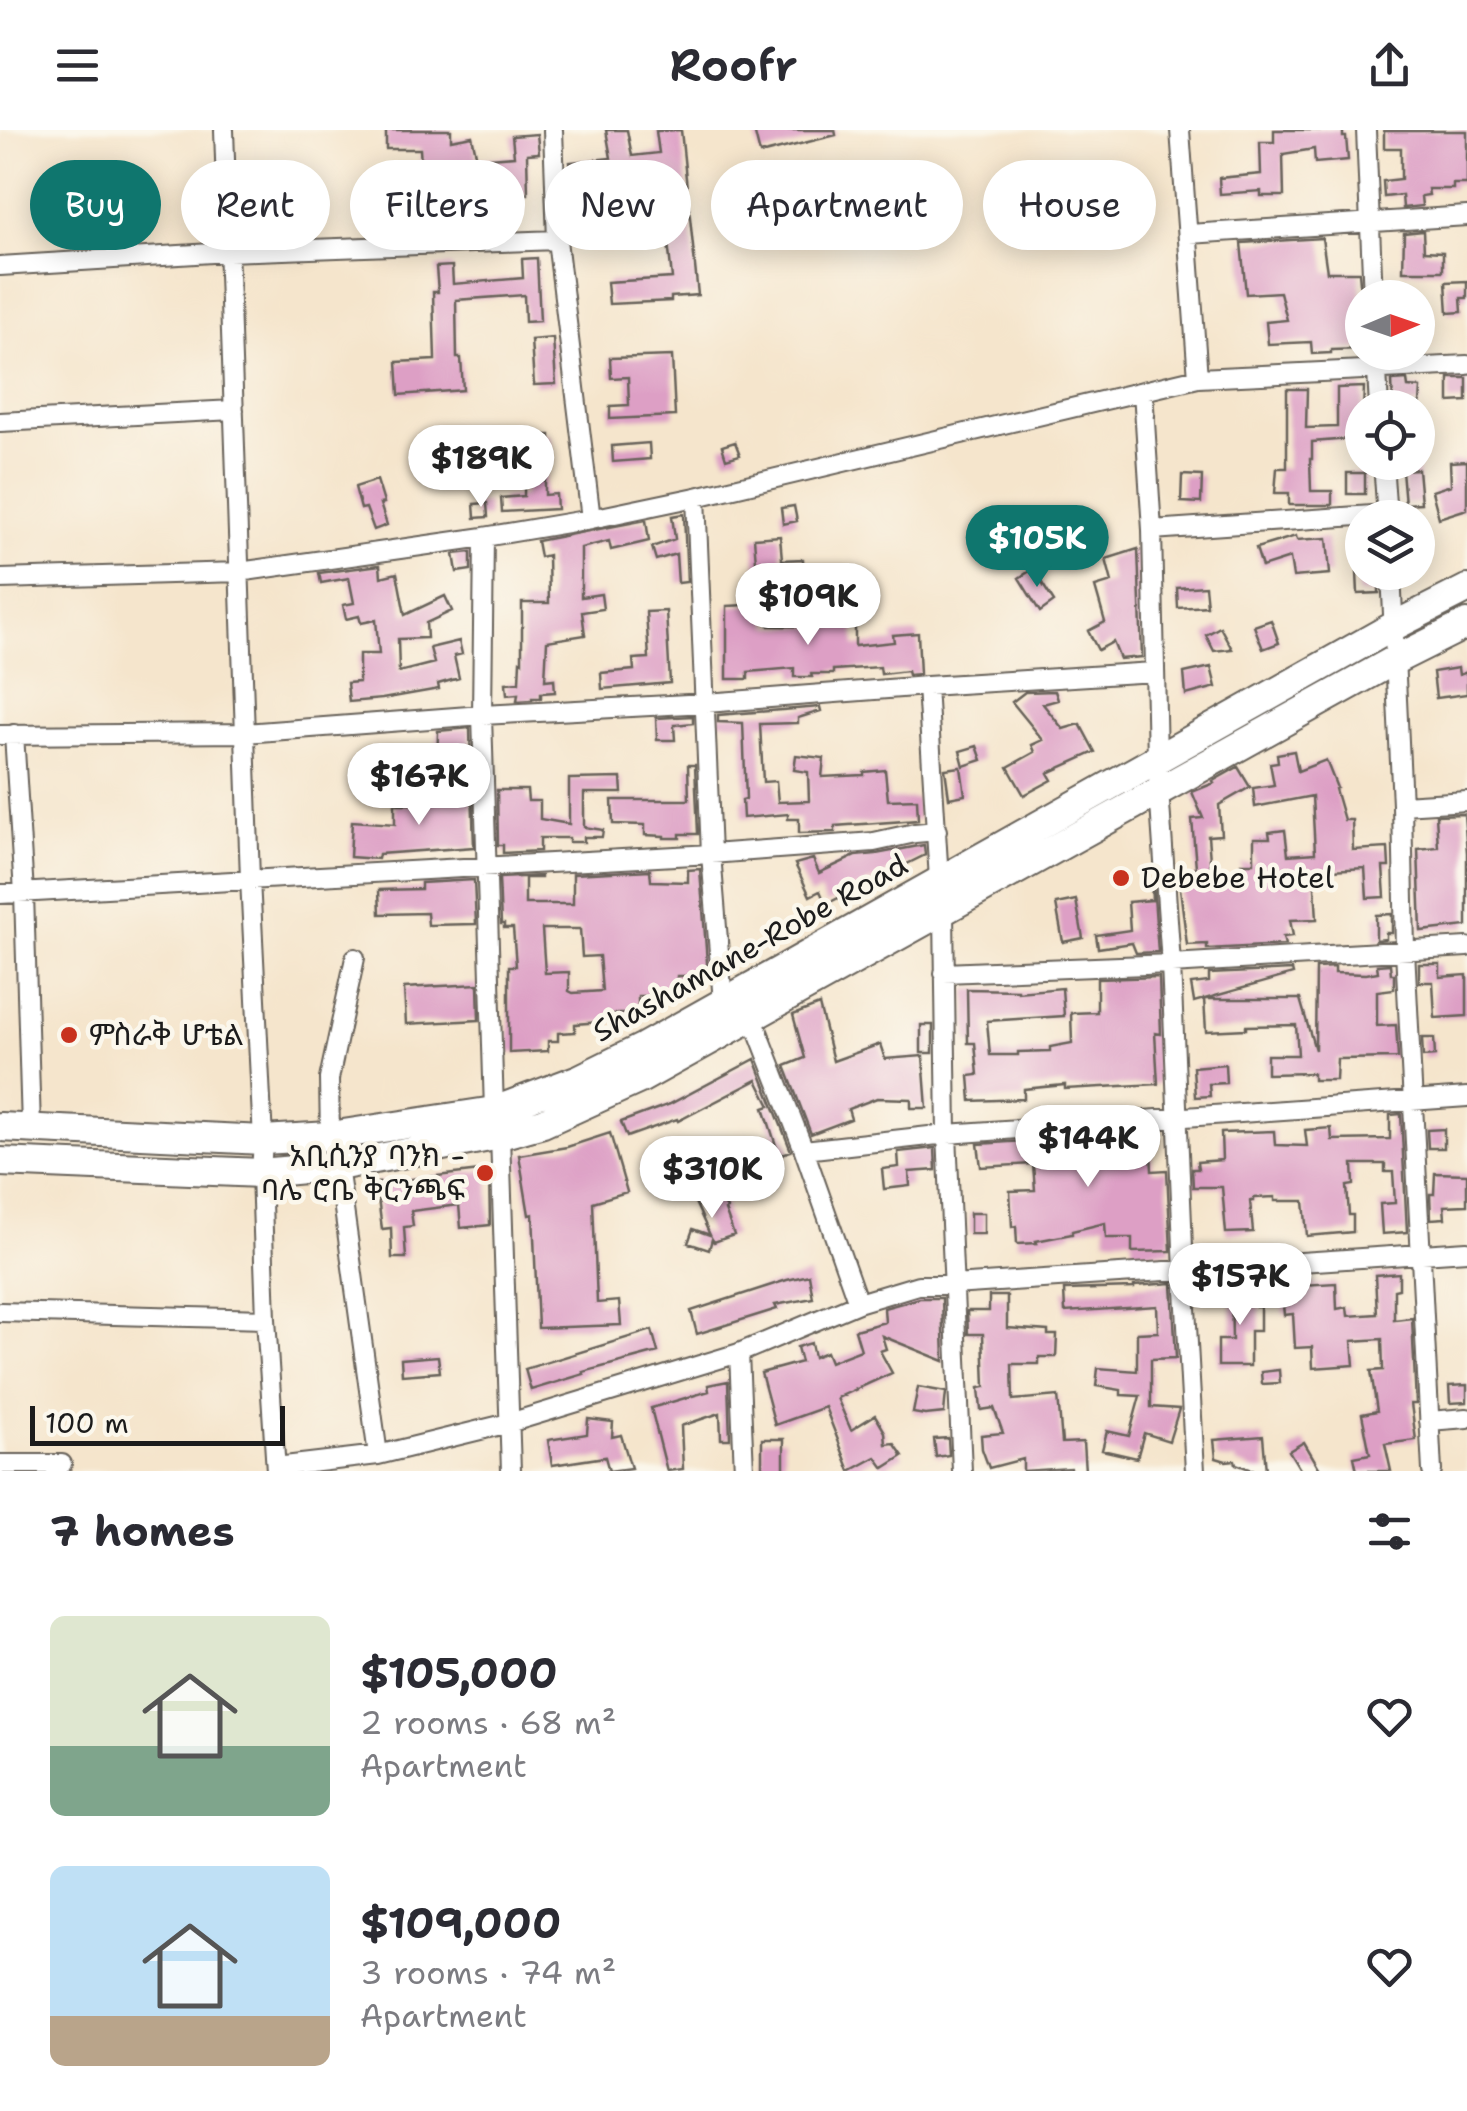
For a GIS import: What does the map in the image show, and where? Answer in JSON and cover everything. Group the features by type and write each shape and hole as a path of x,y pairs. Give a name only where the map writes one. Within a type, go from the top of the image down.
{"main road":[{"name":"Shashamane-Robe Road","path":"0,1162 260,1173 338,1166 497,1122 644,1047 1467,588"},
{"name":"Shashamane-Robe Road","path":"0,1127 263,1140 497,1122 543,1123 640,1079 1467,624"}],"street":[{"path":"224,130 263,1140 260,1173 276,1469 378,1455 509,1423 739,1354 858,1303 918,1284 953,1285 1467,1251"},
{"path":"553,130 554,160"},
{"path":"1180,130 1198,378"},
{"path":"1366,130 1372,280"},
{"path":"1189,234 1467,216"},
{"path":"0,266 228,252 545,240"},
{"path":"557,250 592,519"},
{"path":"0,579 239,572 592,519 1198,378 1345,364"},
{"path":"1435,364 1467,365"},
{"path":"1143,391 1195,1471"},
{"path":"0,422 234,410"},
{"path":"696,497 711,854 723,1002"},
{"path":"1152,530 1345,519"},
{"path":"484,536 482,715 486,866 511,1471"},
{"path":"1391,590 1432,1471"},
{"path":"31,1128 24,893 7,734 245,733 1154,672"},
{"path":"927,686 944,912 948,1134 962,1471"},
{"path":"1402,805 1467,801"},
{"path":"0,894 711,854 874,842 938,831"},
{"path":"944,973 1467,947"},
{"path":"330,1136 329,1079 355,958"},
{"path":"752,1016 858,1303"},
{"path":"804,1150 948,1134 1467,1097"},
{"path":"338,1166 378,1455"},
{"path":"0,1312 266,1318"},
{"path":"739,1354 744,1471"},
{"path":"1429,1421 1467,1418"},
{"path":"0,1464 62,1464"}],"building":[{"path":"386,130 451,130 451,140 472,136 477,159 514,156 512,136 537,134 539,153 527,154 525,194 525,160 421,160 420,149 386,149"},
{"path":"606,130 627,130 632,156 659,153 656,131 681,130 684,160 590,160 611,158"},
{"path":"754,130 835,130 836,135 760,154"},
{"path":"1274,130 1343,130 1348,160 1315,163 1314,149 1283,154 1284,196 1261,196 1261,191 1220,194 1219,178 1261,174 1260,142 1274,142"},
{"path":"1384,131 1467,131 1467,184 1453,184 1453,189 1428,189 1429,195 1421,196 1422,206 1403,208 1402,195 1384,197 1383,181 1401,179 1401,148 1384,148"},
{"path":"691,227 698,295 671,297 671,301 609,304 607,282 672,278 669,250 691,250"},
{"path":"1423,231 1424,251 1443,252 1443,271 1403,271 1404,233"},
{"path":"1322,238 1327,272 1359,272 1360,280 1345,280 1345,350 1312,354 1311,342 1268,344 1266,322 1287,320 1280,292 1246,294 1241,243"},
{"path":"537,258 540,321 525,322 524,295 456,300 457,358 461,358 463,390 399,395 397,362 435,360 436,267 452,266 453,284 523,278 522,259"},
{"path":"1467,281 1467,298 1461,298 1462,312 1448,313 1446,282"},
{"path":"553,338 556,384 534,385 531,340"},
{"path":"672,356 675,416 610,419 610,406 629,405 628,377 611,378 610,358"},
{"path":"1449,378 1467,378 1467,401 1449,402"},
{"path":"1407,380 1408,387 1421,390 1392,390 1392,381"},
{"path":"1364,387 1345,390 1345,439 1312,442 1311,491 1332,491 1332,505 1289,505 1289,493 1275,493 1277,468 1287,468 1287,389 1307,389 1306,428 1337,427 1337,388"},
{"path":"525,435 550,435 550,453 545,453 545,495 556,494 557,509 502,512 501,498 524,496"},
{"path":"735,442 740,455 726,459 722,446"},
{"path":"649,443 650,459 613,462 612,446"},
{"path":"1467,461 1467,509 1439,518 1432,491 1451,485 1450,462"},
{"path":"1182,475 1202,476 1201,503 1181,502"},
{"path":"377,480 387,525 374,530 366,508 361,509 355,487"},
{"path":"1347,480 1365,480 1365,494 1347,494"},
{"path":"1403,480 1419,480 1421,500 1405,500"},
{"path":"487,503 488,517 475,518 474,504"},
{"path":"794,506 797,521 783,524 781,508"},
{"path":"684,514 687,582 678,583 676,554 656,560 652,547 675,539 672,516"},
{"path":"646,520 649,541 611,550 609,541 581,548 581,597 601,594 603,609 582,612 585,635 547,641 545,680 554,679 555,692 517,701 518,694 507,695 506,683 519,682 522,603 549,603 548,555 540,557 537,541"},
{"path":"1032,530 1042,556 1029,561 1018,535"},
{"path":"780,536 783,571 757,573 754,538"},
{"path":"1296,536 1297,540 1327,538 1330,574 1293,577 1290,558 1262,567 1256,548"},
{"path":"1138,549 1142,657 1120,659 1113,642 1098,650 1088,631 1105,622 1095,587 1112,582 1106,559"},
{"path":"471,552 471,570 457,572 454,554"},
{"path":"803,559 805,598 784,598 782,560"},
{"path":"380,565 381,577 397,573 405,615 445,596 452,611 426,623 427,638 398,639 399,672 434,663 430,648 459,641 462,654 454,656 459,678 438,684 439,689 349,702 347,683 359,682 359,654 379,654 376,620 361,623 359,616 346,619 343,605 354,603 349,578 321,583 319,573"},
{"path":"1033,569 1054,602 1040,612 1019,578"},
{"path":"1205,586 1207,606 1178,608 1177,588"},
{"path":"1358,590 1379,590 1379,593 1358,594"},
{"path":"767,604 769,626 855,627 855,646 894,642 893,635 918,633 920,674 881,674 880,667 794,677 794,668 748,672 748,679 727,679 727,606"},
{"path":"666,611 670,683 602,689 601,673 634,670 633,659 649,658 646,612"},
{"path":"1271,620 1279,643 1263,649 1254,626"},
{"path":"1220,627 1232,649 1214,651 1206,635"},
{"path":"1211,667 1216,687 1186,695 1184,673"},
{"path":"1458,668 1459,675 1467,672 1467,694 1436,698 1433,672"},
{"path":"1055,691 1058,700 1043,704 1063,729 1080,724 1095,752 1048,773 1052,780 1024,795 1008,767 1035,752 1032,745 1043,740 1012,702 1025,692"},
{"path":"820,707 821,711 798,718 798,723 760,724 763,782 776,781 778,802 809,801 808,772 794,770 796,755 824,758 822,777 885,770 888,800 917,799 918,820 835,826 835,832 799,833 799,819 788,819 788,814 743,818 743,723 718,722 718,715"},
{"path":"693,716 693,723 674,725 675,740 657,740 656,718"},
{"path":"470,728 471,770 437,772 438,731"},
{"path":"977,746 982,760 964,766 960,751"},
{"path":"1294,751 1298,771 1326,760 1344,820 1352,820 1353,850 1388,848 1389,867 1383,867 1385,897 1367,898 1365,868 1314,871 1317,919 1290,920 1293,936 1283,937 1285,945 1207,949 1207,944 1187,945 1179,880 1197,879 1192,819 1203,818 1192,792 1238,767 1250,787 1219,805 1221,835 1208,836 1212,884 1242,882 1241,863 1254,863 1254,838 1270,838 1269,832 1285,830 1288,855 1315,853 1312,796 1255,807 1253,788 1274,785 1270,763 1278,762 1277,754"},
{"path":"688,765 695,765 698,834 664,838 645,835 645,825 613,824 612,800 689,800"},
{"path":"961,767 965,795 949,798 945,769"},
{"path":"621,778 622,793 584,793 584,827 603,830 602,837 584,837 584,842 540,838 540,851 503,853 503,845 498,845 497,790 527,790 528,801 540,801 540,819 569,824 569,779"},
{"path":"472,788 474,847 379,854 378,859 350,857 352,821 395,824 395,804 420,804 419,800"},
{"path":"1464,814 1467,926 1421,931 1418,849 1438,847 1436,815"},
{"path":"924,845 925,855 826,904 820,891 810,896 795,864 813,859 819,873 855,856"},
{"path":"700,869 708,976 677,976 676,996 638,996 638,1014 613,1014 614,1021 575,1024 575,1032 558,1033 558,1041 548,1041 548,1051 509,1053 509,966 516,966 513,928 501,924 499,878 541,876 525,878 525,904 573,904 573,874 650,870 651,881 688,882 688,870","holes":["542,929 580,929 582,957 599,956 602,991 573,993 569,991 569,972 545,973"]},
{"path":"474,880 476,924 428,925 427,913 380,914 379,890 421,889 421,883"},
{"path":"1151,882 1158,952 1136,953 1132,943 1098,948 1096,935 1130,930 1128,902 1152,900"},
{"path":"1076,900 1083,938 1063,942 1056,904"},
{"path":"1392,914 1392,933 1386,933 1386,939 1376,940 1376,915"},
{"path":"1390,964 1394,989 1377,991 1377,1026 1396,1025 1398,1058 1337,1059 1336,1080 1313,1080 1313,1073 1267,1074 1267,1055 1298,1055 1296,1025 1206,1031 1204,999 1300,999 1315,1050 1316,968 1335,967 1335,973 1366,974 1378,972 1377,965"},
{"path":"1419,964 1440,964 1440,977 1467,975 1467,1016 1435,1018 1433,982 1419,982"},
{"path":"1292,970 1293,974 1194,1002 1191,984 1209,982 1209,974"},
{"path":"1159,977 1161,1034 1155,1033 1158,1084 1065,1089 1065,1085 1024,1089 1024,1099 971,1101 969,1076 978,1075 975,1043 968,1043 967,989 1018,992 1062,988 1064,1016 987,1021 990,1055 1018,1055 1050,1051 1050,1047 1072,1043 1071,1013 1097,1012 1097,979"},
{"path":"478,984 479,1020 406,1024 404,988"},
{"path":"819,1005 833,1061 880,1044 885,1059 923,1056 927,1108 911,1108 911,1099 877,1098 848,1109 851,1119 811,1134 785,1066 805,1058 793,1015"},
{"path":"921,1025 933,1025 933,1053 921,1053"},
{"path":"1422,1038 1434,1038 1435,1056 1423,1057"},
{"path":"755,1059 791,1151 779,1155 764,1108 770,1106 757,1080 678,1121 627,1137 621,1122 670,1104"},
{"path":"1225,1064 1226,1083 1209,1084 1210,1096 1195,1097 1193,1067"},
{"path":"1401,1114 1407,1232 1382,1234 1380,1204 1395,1203 1393,1172 1385,1172 1385,1164 1353,1164 1354,1185 1347,1186 1353,1232 1307,1236 1304,1201 1275,1201 1275,1197 1250,1201 1253,1232 1226,1233 1222,1187 1193,1187 1192,1169 1198,1169 1197,1162 1222,1160 1221,1133 1274,1131 1275,1145 1307,1146 1305,1130 1331,1128 1332,1140 1390,1139 1390,1115"},
{"path":"1444,1129 1444,1148 1428,1148 1427,1130"},
{"path":"1150,1132 1152,1171 1167,1170 1171,1251 1132,1252 1132,1238 1106,1238 1105,1223 1037,1243 1017,1244 1010,1191 1035,1190 1033,1164 981,1167 978,1144 1069,1138 1070,1152 1104,1150 1101,1136"},
{"path":"610,1133 627,1192 593,1202 597,1303 619,1301 621,1325 538,1328 533,1214 529,1215 519,1155 567,1147"},
{"path":"935,1148 936,1170 909,1172 910,1186 884,1189 882,1169 899,1167 898,1152"},
{"path":"489,1170 490,1225 461,1228 459,1205 411,1211 413,1226 404,1227 406,1258 392,1258 391,1228 382,1229 376,1183"},
{"path":"1435,1173 1467,1174 1467,1205 1444,1206 1445,1218 1431,1219 1430,1194 1434,1194"},
{"path":"717,1189 734,1235 714,1242 712,1239 709,1250 688,1243 693,1229 710,1235 694,1200"},
{"path":"970,1213 984,1213 984,1234 970,1234"},
{"path":"1399,1273 1399,1289 1394,1290 1394,1320 1412,1318 1416,1404 1411,1404 1416,1440 1385,1444 1391,1471 1357,1471 1354,1457 1370,1454 1362,1414 1377,1411 1371,1371 1383,1370 1382,1339 1352,1341 1354,1365 1313,1368 1312,1347 1295,1348 1293,1314 1284,1315 1281,1283 1336,1283 1337,1309 1347,1307 1348,1316 1377,1314 1375,1275"},
{"path":"809,1275 813,1298 775,1305 777,1309 697,1334 691,1311"},
{"path":"1172,1283 1176,1358 1151,1359 1151,1407 1179,1409 1169,1441 1144,1433 1137,1458 1102,1450 1107,1431 1129,1436 1140,1396 1121,1395 1121,1390 1096,1386 1098,1368 1137,1371 1137,1333 1158,1332 1157,1306 1065,1312 1064,1290"},
{"path":"1256,1286 1260,1331 1250,1331 1250,1366 1218,1366 1218,1340 1232,1340 1231,1287"},
{"path":"989,1296 1007,1296 1007,1328 1057,1335 1056,1357 1039,1357 1039,1364 1012,1364 1013,1400 1058,1396 1062,1443 1083,1442 1085,1471 1023,1471 1023,1459 989,1468 981,1435 1003,1433 994,1408 981,1410 979,1388 985,1387 983,1334 968,1334 967,1311 989,1311"},
{"path":"920,1298 942,1298 944,1361 882,1336 886,1349 880,1351 892,1373 837,1398 851,1430 875,1415 885,1432 886,1444 894,1443 903,1456 884,1468 876,1457 850,1471 825,1407 775,1425 761,1373 801,1362 797,1347 811,1343 814,1357 826,1352 830,1362 861,1350 855,1330 885,1322 884,1308"},
{"path":"652,1330 658,1352 531,1390 525,1369"},
{"path":"438,1356 440,1372 402,1375 401,1359"},
{"path":"1279,1370 1280,1383 1262,1384 1261,1372"},
{"path":"728,1381 730,1439 721,1439 720,1413 681,1426 683,1469 667,1471 651,1408 709,1391 708,1385"},
{"path":"1467,1385 1467,1402 1450,1403 1449,1386"},
{"path":"918,1387 946,1392 944,1413 913,1413"},
{"path":"588,1419 613,1422 612,1437 621,1435 631,1468 609,1471 605,1457 552,1465 548,1440 587,1434"},
{"path":"1263,1436 1266,1471 1216,1458 1214,1440"},
{"path":"948,1438 949,1455 936,1457 934,1439"},
{"path":"762,1439 784,1439 784,1471 762,1471"},
{"path":"1304,1442 1321,1471 1301,1471 1289,1451"}],"place":[{"name":"Debebe Hotel","path":"1121,878"},
{"name":"ምስራቅ ሆቴል","path":"69,1035"},
{"name":"አቢሲንያ ባንክ - ባሌ ሮቤ ቅርንጫፍ","path":"485,1173"}]}
